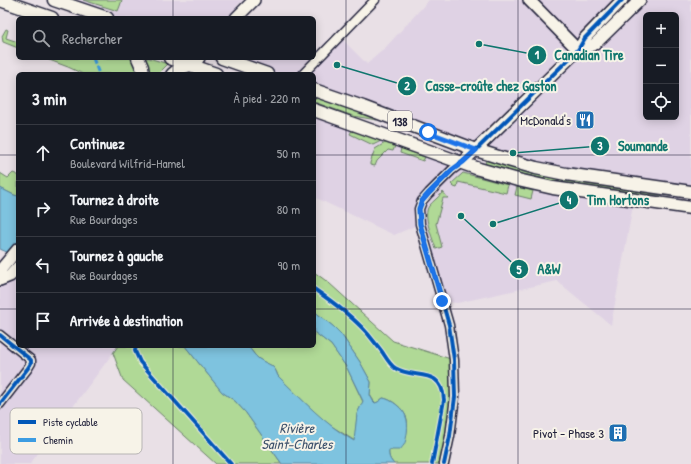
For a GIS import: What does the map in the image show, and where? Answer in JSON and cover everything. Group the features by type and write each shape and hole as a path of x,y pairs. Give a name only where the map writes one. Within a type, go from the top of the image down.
{"main road":[{"path":"0,0 46,16"},
{"path":"54,0 101,16"},
{"path":"139,60 143,72"},
{"path":"176,60 210,72"},
{"path":"228,60 261,72"},
{"name":"138","path":"316,91 476,150 536,168 566,174 691,192"},
{"name":"138","path":"316,111 463,162 479,169 504,176 553,188 691,208"}],"street":[{"path":"238,16 254,0"},
{"path":"305,72 374,0"},
{"path":"529,0 578,50"},
{"path":"444,464 450,436 455,397 454,360 449,325 420,224 419,209 422,201 452,170 476,150 578,50 585,38 622,0"},
{"path":"578,50 595,44 640,0"},
{"path":"174,72 193,66"},
{"path":"1,270 16,251"},
{"path":"0,280 10,276 15,270"},
{"path":"0,335 16,348"},
{"path":"0,404 31,363 31,360 16,348"}],"shaded area":[{"path":"54,0 243,0 236,7 245,16 101,16"},
{"path":"429,0 691,0 691,192 566,174 316,91 316,72 261,72 228,60 314,61 339,36 367,64 385,48"},
{"path":"316,111 463,162 634,200 611,325 557,281 457,303 442,301 420,224 394,235 316,198"},
{"path":"0,267 16,275 16,348 118,348 72,408 10,408 10,454 37,454 30,464 0,464"}],"green space":[{"path":"83,0 122,0 118,11"},
{"path":"6,29 8,30 6,38 16,41 16,47 3,42 2,36"},
{"path":"49,60 133,60 137,72 79,72"},
{"path":"144,60 155,60 168,64 160,72 145,72"},
{"path":"316,97 377,117 377,120 353,116 316,103"},
{"path":"352,130 381,141 373,145 350,134"},
{"path":"385,143 395,146 393,151 388,150 377,161 375,166 370,165 375,149"},
{"path":"401,148 425,157 423,161 400,153"},
{"path":"486,160 535,174 691,196 691,198 621,192 569,184 485,164"},
{"path":"0,173 8,178 13,173 16,174 16,196 0,188"},
{"path":"463,173 508,185 506,193 458,182 457,188 454,187 451,184"},
{"path":"517,187 533,191 531,199 515,195"},
{"path":"443,192 448,198 443,198 436,224 442,247 436,249 427,221 427,210"},
{"path":"316,273 329,283 393,341 454,360 455,384 444,464 394,464 391,461 389,450 392,450 407,432 407,421 405,415 397,405 390,400 383,398 375,403 370,395 371,382 360,362 341,334 316,313"},
{"path":"316,334 331,345 347,368 363,402 357,414 355,441 321,419 278,376 273,367 255,355 250,348 316,348"},
{"path":"117,348 187,348 222,392 235,401 246,413 282,464 216,464 123,380 113,353"}],"water":[{"path":"0,188 16,196 16,256 0,249"},
{"name":"Rivière Saint-Charles","path":"316,313 341,334 360,362 371,382 370,395 373,401 375,403 383,398 390,400 405,414 407,420 407,435 404,445 400,450 389,450 391,461 394,464 282,464 246,413 235,401 222,392 187,348 249,348 259,359 271,365 278,376 314,411 333,427 354,441 357,414 363,401 347,368 331,345 316,334"}],"marked path":[{"path":"94,60 98,72"}],"cycle path":[{"path":"444,464 450,436 455,397 454,360 449,325 420,224 419,209 422,201 452,170 476,150 578,50 585,38 622,0"},
{"path":"316,290 356,322 368,334 395,368 433,378 438,382 442,389 444,400 432,464"},
{"path":"0,335 16,348"},
{"path":"0,404 31,363 31,360 16,348"},
{"path":"136,348 135,351 140,362 231,464"}],"place":[{"name":"Canadian Tire","path":"479,44"},
{"name":"Casse-croûte chez Gaston","path":"337,65"},
{"name":"McDonald's","path":"585,120"},
{"name":"Soumande","path":"513,153"},
{"name":"A&W","path":"461,216"},
{"name":"Tim Hortons","path":"493,224"},
{"name":"Pivot - Phase 3","path":"618,433"}],"route":[{"path":"428,132 476,150 452,170 429,193 422,201 419,209 420,224 442,301"}]}
